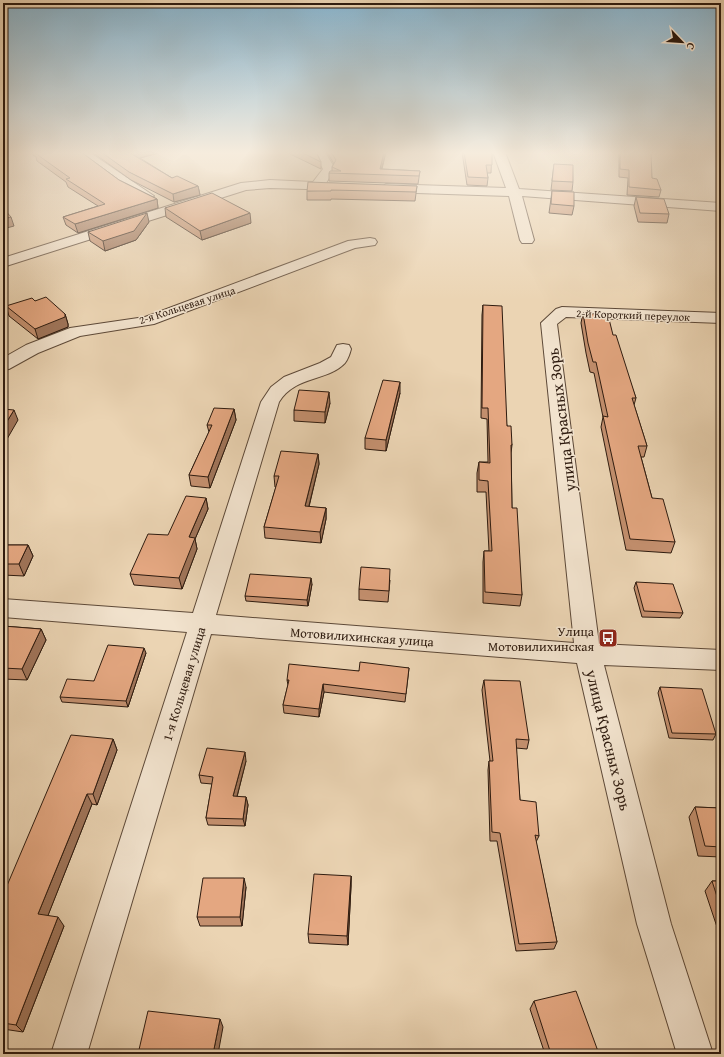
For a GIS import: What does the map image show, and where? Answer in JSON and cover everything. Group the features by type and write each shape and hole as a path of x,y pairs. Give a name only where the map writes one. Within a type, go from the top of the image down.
{"street":[{"path":"159,201 173,209"},
{"path":"3,263 197,201"},
{"path":"517,201 527,240"},
{"path":"643,201 721,207"},
{"name":"2-я Кольцевая улица","path":"3,365 32,349 76,332 148,320 353,244 370,242"},
{"name":"2-й Короткий переулок","path":"549,323 562,312 721,318"},
{"name":"улица Красных Зорь","path":"549,323 588,654 654,924 694,1054"},
{"name":"1-я Кольцевая улица","path":"69,1054 270,402 277,391 290,381 326,367 338,360 343,349"},
{"name":"Мотовилихинская улица","path":"3,608 588,654 721,660"}],"building":[{"path":"101,201 149,201 75,224 63,217 105,204"},
{"path":"186,201 228,201 250,213 200,231 165,208"},
{"path":"551,201 574,201 574,206 551,204"},
{"path":"637,201 665,201 669,214 640,213"},
{"path":"3,208 11,217 3,219"},
{"path":"147,213 134,231 103,241 88,232"},
{"path":"46,297 65,314 65,317 35,329 6,306 32,298 35,301"},
{"path":"483,305 502,306 507,426 511,426 512,445 512,508 517,508 522,595 485,592 484,551 492,551 488,481 479,480 479,462 490,463 488,408 482,408"},
{"path":"583,313 608,315 613,335 616,335 636,398 632,398 647,446 638,446 652,498 663,499 675,542 630,539 603,416 608,417 596,362 593,362 588,343"},
{"path":"383,380 400,382 386,440 365,438"},
{"path":"299,390 329,392 325,412 294,410"},
{"path":"214,408 234,409 208,477 189,475 212,425 207,425"},
{"path":"3,409 14,410 3,428"},
{"path":"281,451 318,454 305,506 326,508 320,532 264,527 279,476 274,476"},
{"path":"186,496 206,498 189,537 195,538 179,578 130,574 148,534 168,535"},
{"path":"3,545 28,545 19,564 3,564"},
{"path":"361,567 390,569 389,591 359,589"},
{"path":"250,574 311,578 307,600 245,596"},
{"path":"636,582 673,584 683,613 644,611"},
{"path":"3,626 41,629 22,669 3,668"},
{"path":"108,645 144,648 126,701 60,697 67,679 94,681"},
{"path":"360,662 409,668 406,694 323,684 319,709 283,705 289,680 287,680 289,664 359,671"},
{"path":"484,680 520,681 529,740 516,739 520,800 536,802 539,836 535,835 557,942 519,944 500,833 492,832 489,761 493,761"},
{"path":"660,687 702,689 716,734 672,733"},
{"path":"71,735 113,739 93,794 87,794 38,914 58,917 16,1025 3,1023 3,895"},
{"path":"207,748 245,752 233,796 246,797 243,819 206,818 213,777 199,775"},
{"path":"695,807 721,808 721,847 705,846"},
{"path":"314,874 351,876 347,936 308,934"},
{"path":"203,878 244,878 240,917 197,917"},
{"path":"712,881 721,881 721,909"},
{"path":"576,991 599,1054 551,1054 534,1001"},
{"path":"148,1011 220,1019 213,1054 138,1054"}],"place":[{"name":"Улица Мотовилихинская","path":"608,638"}]}
